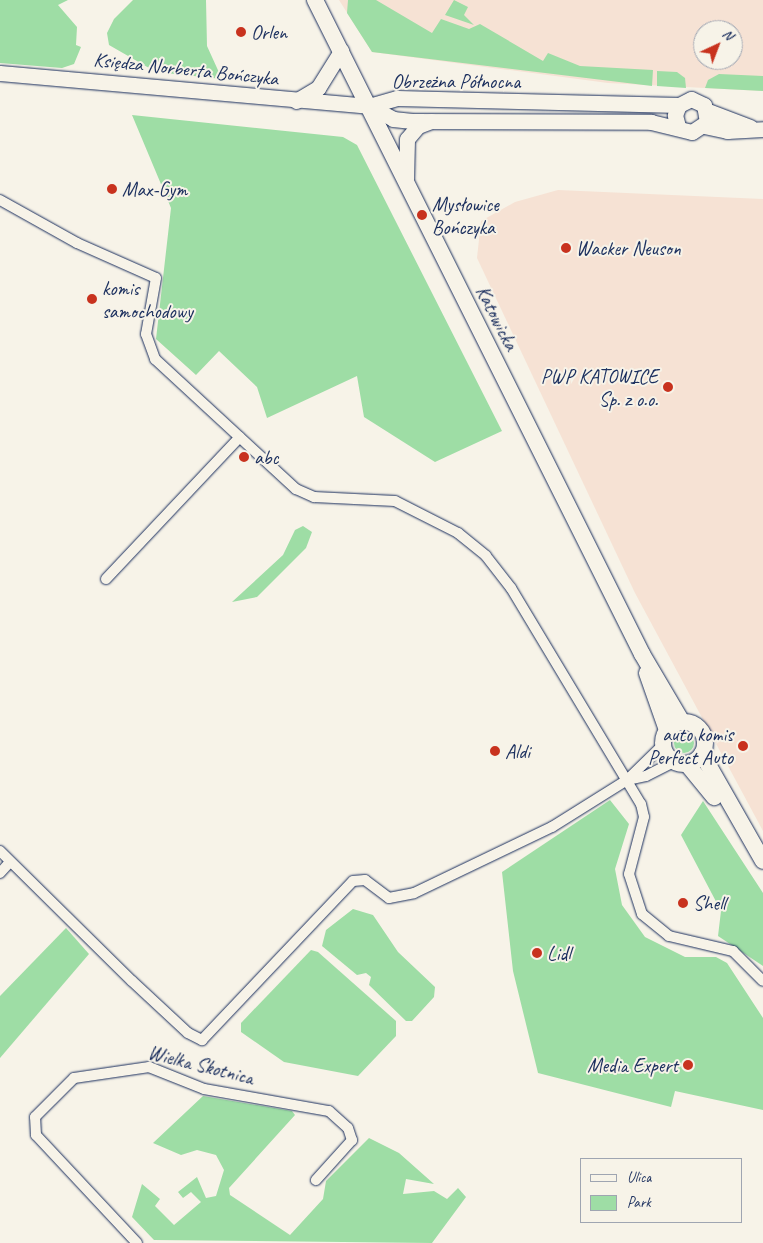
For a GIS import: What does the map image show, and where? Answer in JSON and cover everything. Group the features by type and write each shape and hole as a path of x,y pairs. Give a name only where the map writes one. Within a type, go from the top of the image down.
{"main road":[{"name":"Katowicka","path":"314,0 642,654 671,732 680,763"},
{"path":"671,732 702,732 702,754 763,861"},
{"path":"702,754 680,763 754,846"}],"street":[{"path":"296,101 318,88 341,51"},
{"name":"Księdza Norberta Bończyka","path":"0,73 368,106"},
{"name":"Obrzeżna Północna","path":"368,106 396,98 679,105 697,100 708,111 760,129"},
{"path":"678,126 675,115 679,105"},
{"name":"Obrzeżna Północna","path":"368,106 394,120 651,122 678,126 692,132 704,126 727,131 760,129"},
{"path":"704,126 708,111"},
{"path":"406,184 407,139 418,126 432,121"},
{"path":"0,200 77,243 156,278 148,346 155,359 306,495 395,501 458,533 486,556 511,588 627,780 644,817 629,874 642,914 669,936 733,951 763,981"},
{"path":"106,579 240,437"},
{"path":"0,851 188,1033 202,1040 353,881 365,880 390,898 402,898 530,839 627,780 671,732"},
{"path":"627,780 646,776 680,763"},
{"path":"0,873 10,862"},
{"name":"Wielka Skotnica","path":"137,1243 36,1135 35,1117 74,1078 149,1067 204,1089 329,1111 348,1128 352,1140 316,1180"}],"shaded area":[{"path":"339,0 763,0 763,91 608,83 372,52"},
{"path":"558,190 763,199 763,831 635,593 477,258 481,221 515,202"}],"green space":[{"path":"0,0 68,0 58,5 77,27 76,45 81,47 74,64 62,68 0,63"},
{"path":"133,0 206,0 207,46 222,79 156,72 109,45 107,33 114,19"},
{"path":"348,0 376,0 432,33 441,19 469,29 480,24 543,61 548,53 580,66 653,70 652,86 372,52 347,13"},
{"path":"454,0 468,7 464,15 474,25 445,15"},
{"path":"657,71 677,72 685,78 686,88 657,86"},
{"path":"719,74 763,76 763,91 705,88 708,80"},
{"path":"132,115 343,137 357,145 502,431 435,462 364,417 357,376 267,418 257,387 219,351 196,375 156,339 171,208"},
{"path":"303,526 312,532 306,548 257,597 232,602 283,555 295,530"},
{"path":"684,733 691,736 694,743 691,750 684,753 677,750 674,743 677,736"},
{"path":"610,800 629,824 615,869 622,905 645,937 685,957 716,957 727,963 763,1018 763,1110 675,1091 671,1107 538,1073 513,971 502,872"},
{"path":"703,801 763,893 763,966 718,936 721,911 681,835"},
{"path":"353,909 373,915 398,952 435,987 434,997 412,1021 406,1021 369,985 371,977 366,973 357,975 322,946 326,930"},
{"path":"66,928 89,954 0,1058 0,996"},
{"path":"311,950 318,952 396,1021 396,1036 358,1076 284,1062 241,1032 241,1023"},
{"path":"203,1096 292,1111 295,1115 229,1188 230,1195 290,1235 323,1199 326,1181 369,1138 399,1153 434,1184 406,1179 403,1194 434,1191 447,1199 458,1188 466,1197 432,1243 154,1240 132,1217 142,1184 160,1199 155,1206 174,1225 201,1202 191,1192 183,1198 178,1192 197,1177 206,1198 216,1196 224,1170 216,1155 197,1150 181,1155 153,1143"}],"place":[{"name":"Orlen","path":"241,32"},
{"name":"Max-Gym","path":"112,189"},
{"name":"Mysłowice Bończyka","path":"422,215"},
{"name":"Wacker Neuson","path":"566,248"},
{"name":"komis samochodowy","path":"92,299"},
{"name":"PWP KATOWICE Sp. z o.o.","path":"668,387"},
{"name":"abc","path":"244,457"},
{"name":"auto komis Perfect Auto","path":"743,746"},
{"name":"Aldi","path":"495,751"},
{"name":"Shell","path":"683,903"},
{"name":"Lidl","path":"537,953"},
{"name":"Media Expert","path":"688,1065"}]}
